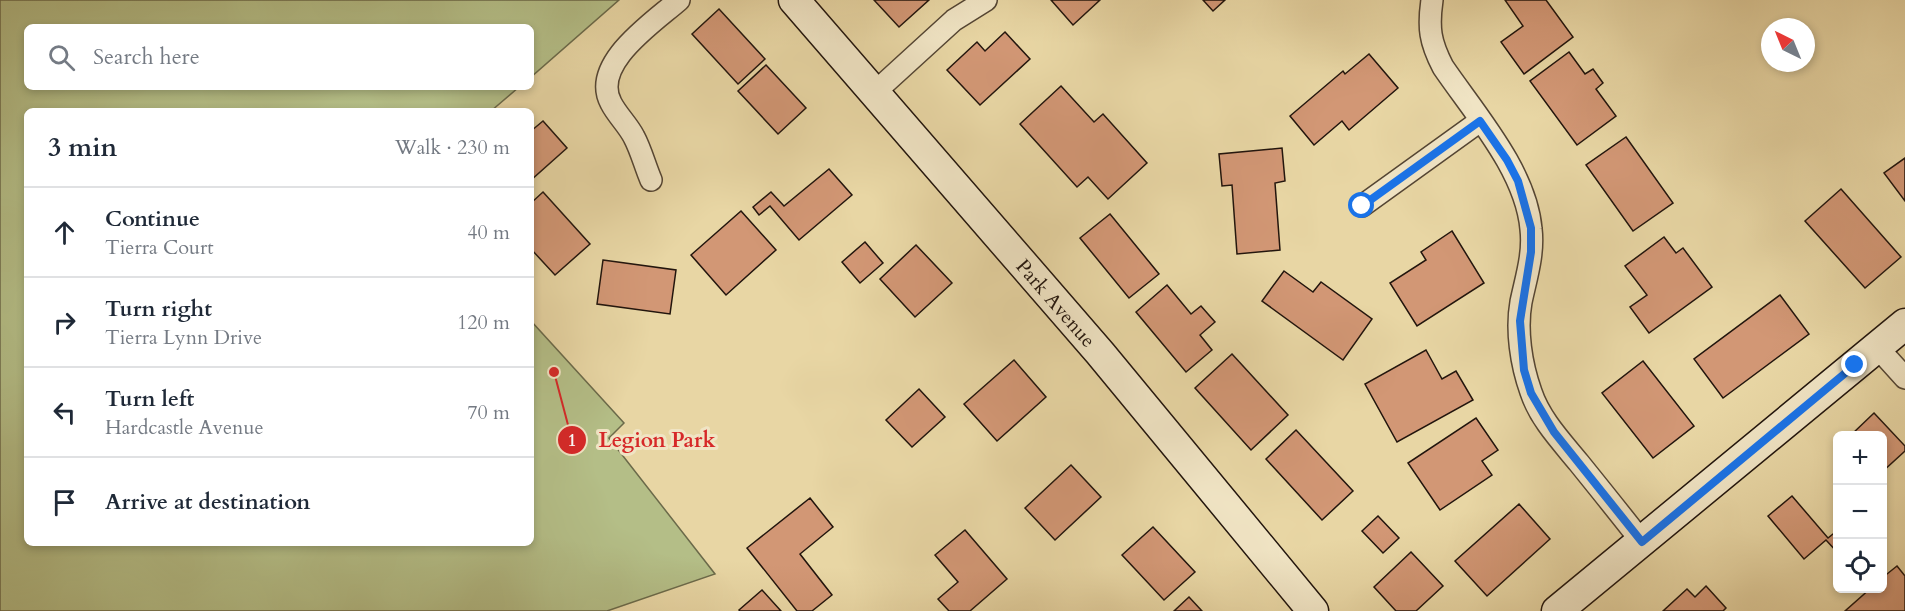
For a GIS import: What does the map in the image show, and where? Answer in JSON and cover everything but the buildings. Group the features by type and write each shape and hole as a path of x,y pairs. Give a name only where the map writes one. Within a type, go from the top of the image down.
{"street":[{"path":"651,180 635,138 610,103 606,90 606,78 614,61 627,46 679,0"},
{"name":"Park Avenue","path":"794,0 1100,353 1313,611"},
{"path":"874,93 954,20 986,0"},
{"path":"1432,0 1430,36 1435,51 1443,67 1507,160 1518,181 1531,228 1531,252 1520,321 1524,370 1531,393 1554,432 1642,542"},
{"path":"1362,206 1480,121"},
{"path":"1557,611 1905,324"},
{"path":"1877,347 1905,378"}],"green space":[{"path":"0,0 619,0 534,74 534,24 24,24 24,90 516,90 494,108 24,108 24,546 534,546 534,324 624,423 609,438 715,574 607,611 0,611"}],"place":[{"name":"Legion Park","path":"554,372"}],"route":[{"path":"1362,206 1480,121 1507,160 1518,181 1531,228 1531,252 1521,303 1520,321 1524,370 1531,393 1554,432 1642,542 1855,365"}]}
